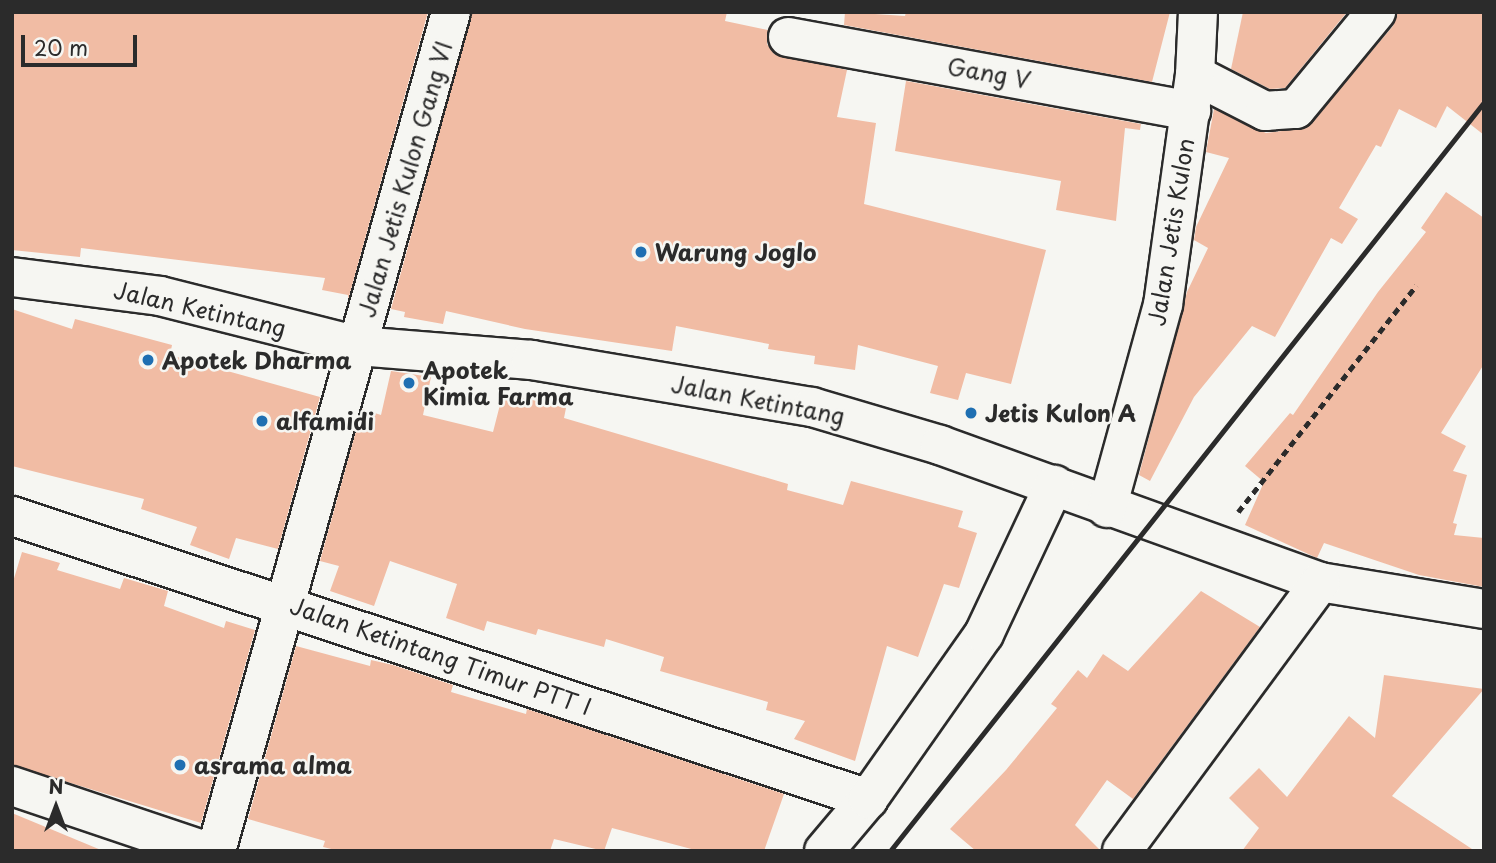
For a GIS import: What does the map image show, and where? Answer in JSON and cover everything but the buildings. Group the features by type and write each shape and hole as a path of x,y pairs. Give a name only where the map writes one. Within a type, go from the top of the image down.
{"street":[{"name":"Jalan Jetis Kulon Gang VI","path":"216,851 451,12"},
{"name":"Jalan Jetis Kulon","path":"1107,508 1163,305 1193,93 1199,12"},
{"path":"1193,93 1265,111 1296,109 1376,12"},
{"name":"Gang V","path":"788,37 1193,93"},
{"name":"Jalan Ketintang","path":"12,277 160,296 358,346 531,360 812,407 1054,485 1107,508 1320,582 1484,609"},
{"path":"824,851 868,799 984,634 1054,485"},
{"name":"Jalan Ketintang Timur PTT I","path":"12,516 286,604 868,799"},
{"path":"1122,851 1320,582"},
{"path":"12,786 205,851"}],"path":[{"path":"1211,545 1416,286"}],"railway":[{"path":"890,851 1484,102"}],"place":[{"name":"Warung Joglo","path":"641,252"},
{"name":"Apotek Dharma","path":"148,360"},
{"name":"Apotek Kimia Farma","path":"409,383"},
{"name":"Jetis Kulon A","path":"971,413"},
{"name":"alfamidi","path":"262,421"},
{"name":"asrama alma","path":"180,765"}]}
